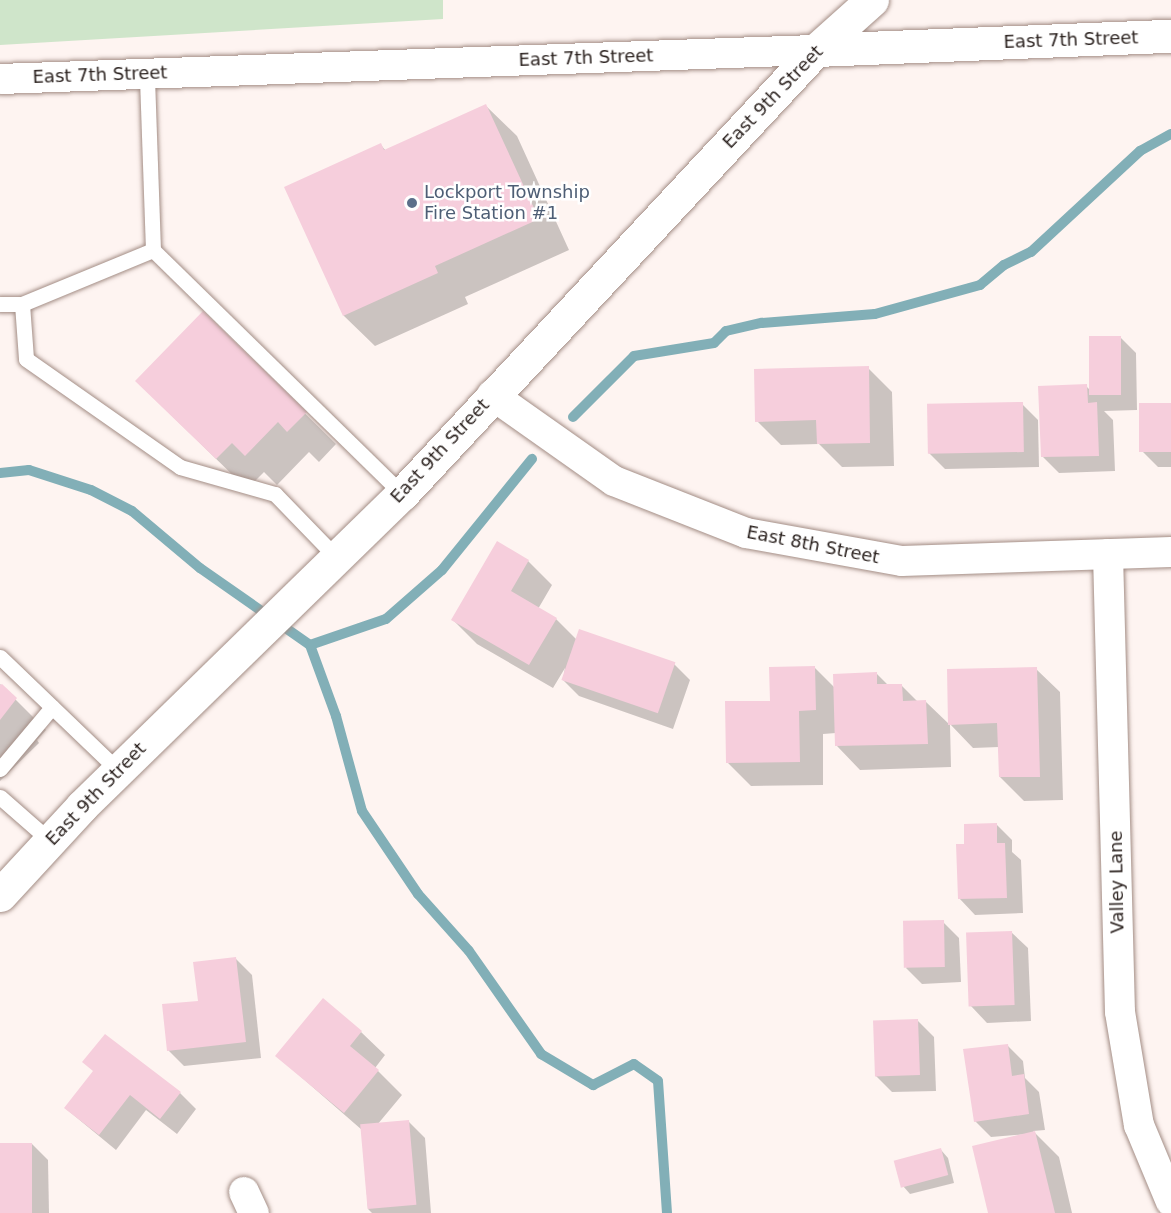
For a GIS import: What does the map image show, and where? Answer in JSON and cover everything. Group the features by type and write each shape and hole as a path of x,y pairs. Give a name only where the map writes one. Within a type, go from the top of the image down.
{"main road":[{"name":"East 9th Street","path":"0,895 118,770 402,494 816,50 872,0"},
{"name":"East 7th Street","path":"816,50 1171,36"}],"street":[{"name":"East 7th Street","path":"0,78 816,50"},
{"name":"East 8th Street","path":"492,395 614,482 746,533 902,561 1171,552"},
{"name":"Valley Lane","path":"1108,554 1120,1012 1138,1125 1171,1202"}],"lane":[{"path":"147,74 153,250 402,494"},
{"path":"0,304 22,303 153,250"},
{"path":"22,303 26,359 180,467 275,494 336,557"},
{"path":"0,657 118,770"},
{"path":"0,769 52,707"},
{"path":"0,797 50,841"}],"green space":[{"path":"0,0 443,0 443,19 0,45"}],"building":[{"name":"Lockport Township Fire Station #1","path":"486,104 539,219 435,266 438,273 343,316 284,187 381,143 384,150"},
{"path":"203,311 307,412 287,432 278,422 245,456 232,443 216,459 135,381"},
{"path":"1089,336 1121,336 1121,395 1089,395"},
{"path":"869,366 870,443 817,444 816,420 755,422 754,369"},
{"path":"1087,384 1088,403 1097,402 1099,456 1041,457 1038,386"},
{"path":"1023,402 1024,452 928,454 927,404"},
{"path":"1139,403 1171,403 1171,452 1139,452"},
{"path":"497,541 529,560 511,591 557,618 529,665 451,620"},
{"path":"579,629 675,662 658,713 561,680"},
{"path":"815,666 816,710 799,711 800,762 726,763 725,701 770,701 769,667"},
{"path":"1037,667 1040,777 999,777 997,723 948,725 947,669"},
{"path":"877,672 877,684 902,684 903,701 926,700 928,744 835,746 833,674"},
{"path":"2,684 17,698 0,720 0,685"},
{"path":"997,823 997,843 1005,843 1007,898 958,899 956,844 964,844 964,824"},
{"path":"944,920 945,967 904,968 903,921"},
{"path":"1012,931 1015,1005 969,1007 966,933"},
{"path":"236,957 246,1042 167,1051 162,1004 198,1001 193,962"},
{"path":"323,998 362,1031 350,1046 379,1070 344,1113 275,1056"},
{"path":"918,1019 920,1075 875,1077 873,1021"},
{"path":"105,1034 181,1092 160,1119 130,1095 99,1135 64,1108 93,1071 82,1062"},
{"path":"1008,1044 1012,1076 1024,1074 1029,1114 974,1122 963,1049"},
{"path":"409,1120 416,1205 368,1209 360,1124"},
{"path":"1035,1131 1055,1213 988,1213 972,1146"},
{"path":"0,1143 32,1143 32,1213 0,1213"},
{"path":"941,1148 948,1175 901,1188 894,1161"}],"waterway":[{"path":"573,417 634,356 714,343 726,331 762,323 875,314 980,285 1004,265 1031,252 1140,151 1171,134"},
{"path":"310,645 386,619 442,570 532,459"},
{"path":"0,473 29,470 91,490 132,511 200,568 310,645 336,716 362,811 418,894 469,951 541,1054 593,1085 634,1064 658,1081 667,1213"}],"place":[{"name":"Lockport Township Fire Station #1","path":"412,203"}]}
